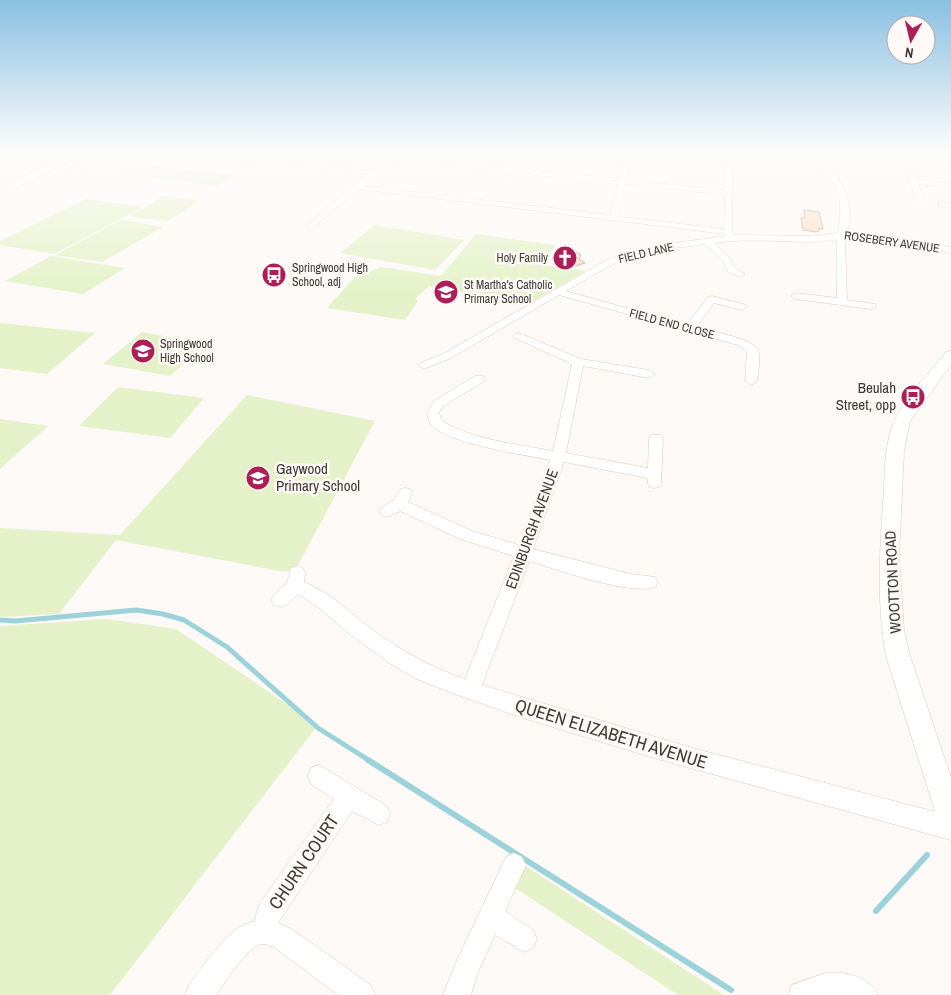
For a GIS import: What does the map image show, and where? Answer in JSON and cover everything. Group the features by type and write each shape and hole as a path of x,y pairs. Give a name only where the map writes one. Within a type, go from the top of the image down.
{"main road":[{"name":"WOOTTON ROAD","path":"951,355 911,406 900,428 895,451 889,556 893,630 898,656 916,717 951,818"}],"street":[{"path":"310,227 344,198"},
{"path":"453,198 617,218 730,235 728,198"},
{"path":"617,218 614,214 618,198"},
{"path":"842,302 841,240 839,235 845,224 846,206 843,198"},
{"name":"FIELD LANE","path":"424,365 447,356 627,255 708,242 730,235 817,239 839,235"},
{"name":"ROSEBERY AVENUE","path":"839,235 951,250"},
{"path":"708,242 726,260 733,274"},
{"name":"FIELD END CLOSE","path":"559,292 584,301 742,343 752,349 751,381"},
{"path":"700,296 742,307"},
{"path":"796,296 871,306"},
{"path":"689,329 712,299"},
{"path":"519,336 578,362 652,374"},
{"name":"EDINBURGH AVENUE","path":"470,690 524,552 558,458 578,362"},
{"path":"470,380 438,404 433,414 436,424 449,431 495,445 654,479 656,438"},
{"path":"397,503 466,535 576,568 631,581 649,582"},
{"name":"QUEEN ELIZABETH AVENUE","path":"280,600 296,579 368,638 427,674 470,690 726,769 951,828"},
{"path":"319,776 379,814"},
{"name":"CHURN COURT","path":"263,931 269,912 349,796"},
{"path":"457,995 466,969 514,866"},
{"path":"490,916 524,939"},
{"path":"199,995 239,943 251,934 263,931 281,937 361,995"},
{"path":"802,995 813,988 836,985 853,988 864,995"}],"green space":[{"path":"160,198 200,201 167,221 129,216"},
{"path":"86,199 143,207 54,254 0,245 0,241"},
{"path":"121,220 163,227 102,262 55,255"},
{"path":"375,225 464,240 435,270 340,253"},
{"name":"St Martha's Catholic Primary School","path":"476,234 555,245 545,265 586,271 528,304 429,286 415,299 418,301 405,320 327,308 353,279 381,267 441,276"},
{"path":"51,256 125,268 83,294 5,281"},
{"path":"0,323 95,333 47,374 0,368"},
{"path":"142,332 206,344 170,376 103,364"},
{"path":"118,387 204,398 170,438 79,426"},
{"name":"Gaywood Primary School","path":"247,395 375,421 296,569 285,572 116,540 59,614 0,617 0,528 120,535"},
{"path":"0,419 48,426 0,469"},
{"path":"107,619 176,629 318,725 110,995 0,995 0,626"},
{"path":"521,863 724,995 678,995 512,886"}],"building":[{"path":"804,210 819,212 823,229 819,228 819,231 816,232 803,230 801,218 805,218"},
{"name":"Holy Family","path":"559,252 576,252 581,255 579,259 585,263 572,267 553,264"}],"waterway":[{"path":"0,620 16,621 136,610 163,614 184,620 227,647 318,728 370,761"},
{"path":"368,760 731,990"},
{"path":"876,911 927,855"}],"place":[{"name":"Holy Family","path":"565,258"},
{"name":"Springwood High School, adj","path":"274,275"},
{"name":"St Martha's Catholic Primary School","path":"446,292"},
{"name":"Springwood High School","path":"143,351"},
{"name":"Beulah Street, opp","path":"913,397"},
{"name":"Gaywood Primary School","path":"258,478"}]}
